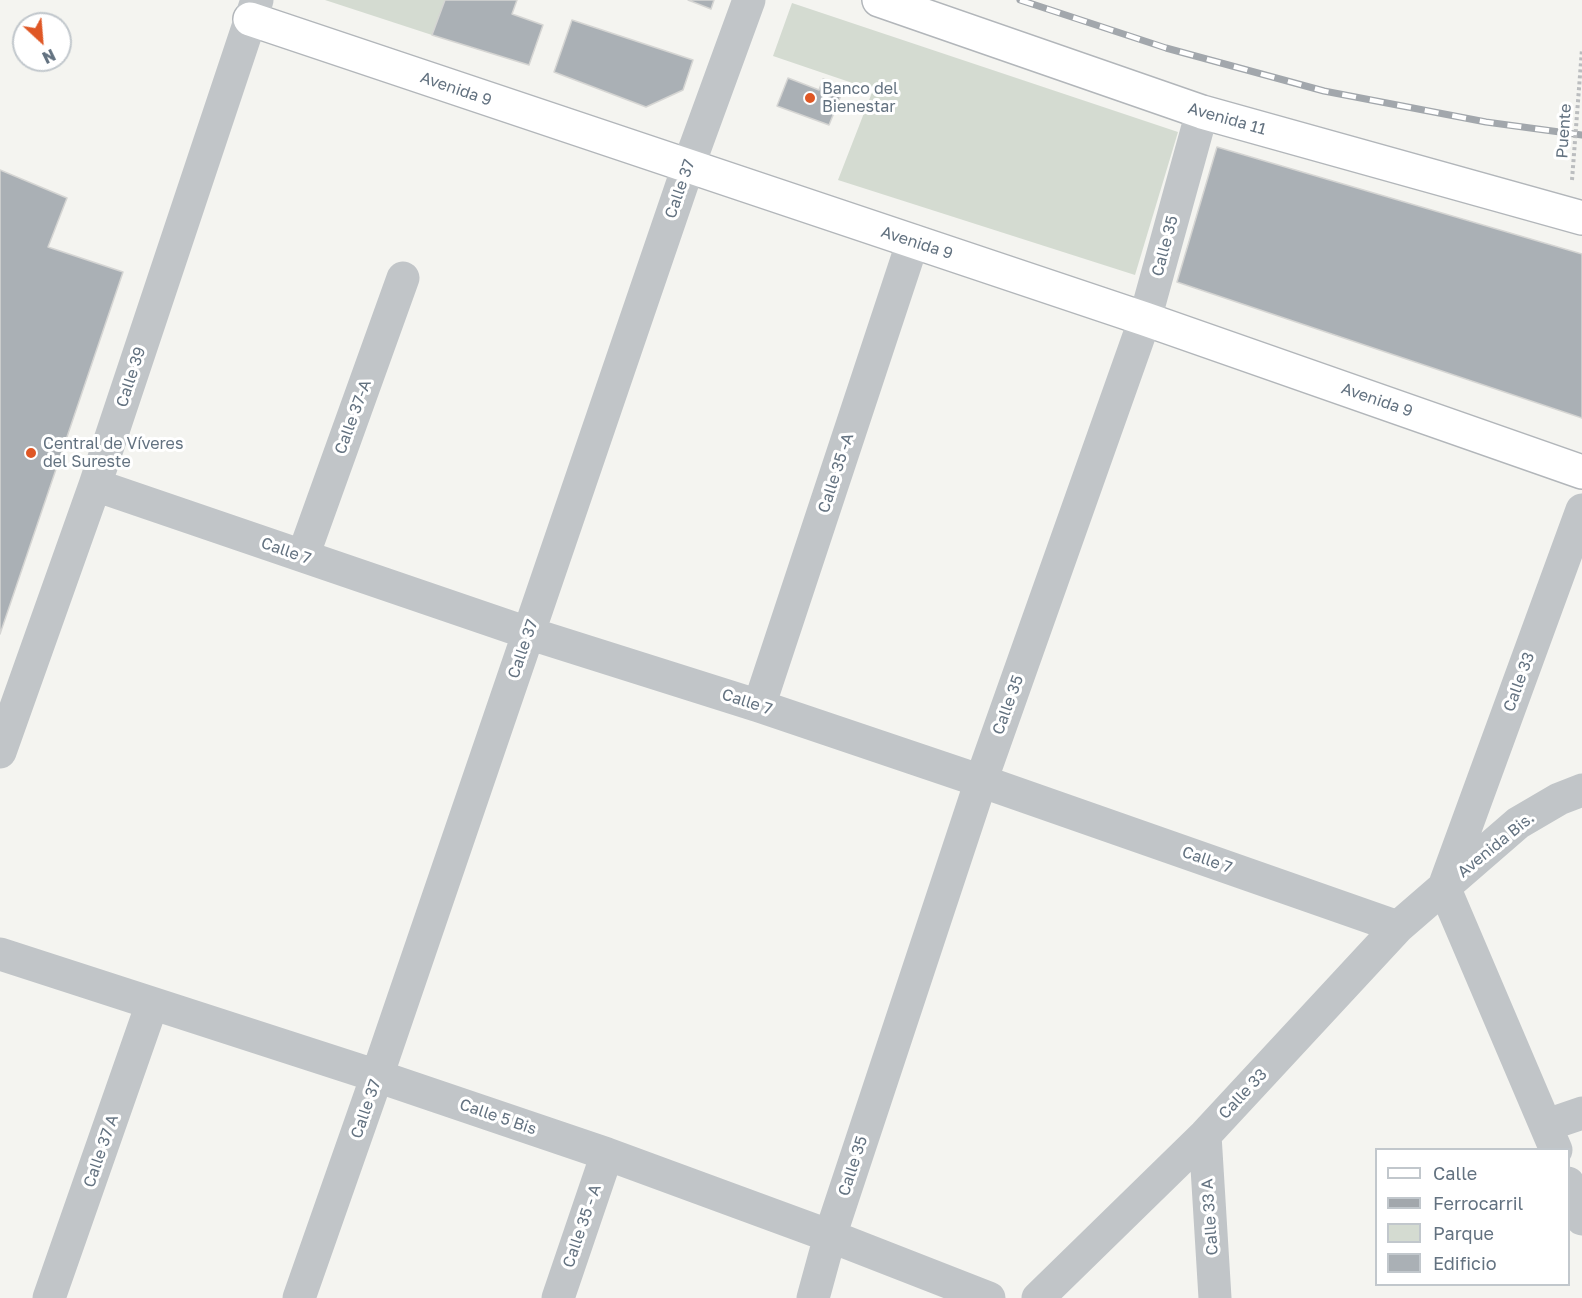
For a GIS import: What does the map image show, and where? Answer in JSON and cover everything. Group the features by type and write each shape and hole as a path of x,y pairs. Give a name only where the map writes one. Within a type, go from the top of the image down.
{"main road":[{"name":"Avenida 11","path":"879,0 1202,112 1582,218"},
{"name":"Avenida 9","path":"253,10 688,167 914,241 1582,472"}],"street":[{"name":"Calle 37","path":"298,1298 377,1076 688,167 749,0"},
{"name":"Calle 39","path":"0,752 95,485 253,10"},
{"name":"Calle 35","path":"813,1298 830,1236 981,781 1145,320 1202,112"},
{"name":"Calle 35 -A","path":"759,706 914,241"},
{"name":"Calle 37-A","path":"303,556 403,278"},
{"name":"Calle 7","path":"95,485 528,633 759,706 981,781 1398,927"},
{"name":"Calle 33","path":"1038,1298 1205,1135 1398,927 1444,887 1582,510"},
{"name":"Avenida Bis.","path":"1444,887 1518,823 1559,799 1582,790"},
{"path":"1444,887 1552,1137 1582,1113"},
{"name":"Calle 5 Bis","path":"0,954 377,1076 607,1154 830,1236 989,1298"},
{"name":"Calle 37 A","path":"49,1298 153,1004"},
{"name":"Calle 33 A","path":"1205,1135 1215,1298"},
{"name":"Calle 35 - A","path":"558,1298 607,1154"},
{"path":"1570,1186 1582,1219"}],"path":[{"name":"Puente","path":"1572,180 1582,49"}],"green space":[{"path":"325,0 445,0 432,35"},
{"path":"792,3 1178,132 1135,275 838,180 873,90 773,56"}],"building":[{"path":"445,0 517,0 512,14 543,25 529,65 432,35"},
{"path":"688,0 714,0 711,9"},
{"path":"572,20 693,60 683,90 646,107 554,72"},
{"name":"Banco del Bienestar","path":"788,78 819,90 823,79 844,88 829,125 777,106"},
{"path":"1217,147 1582,254 1582,418 1177,282"},
{"name":"Central de Víveres del Sureste","path":"0,170 67,198 48,247 123,272 0,634"}],"railway":[{"path":"1020,0 1166,48 1324,91 1486,122 1582,135"}],"place":[{"name":"Banco del Bienestar","path":"810,98"},
{"name":"Central de Víveres del Sureste","path":"31,453"}]}
